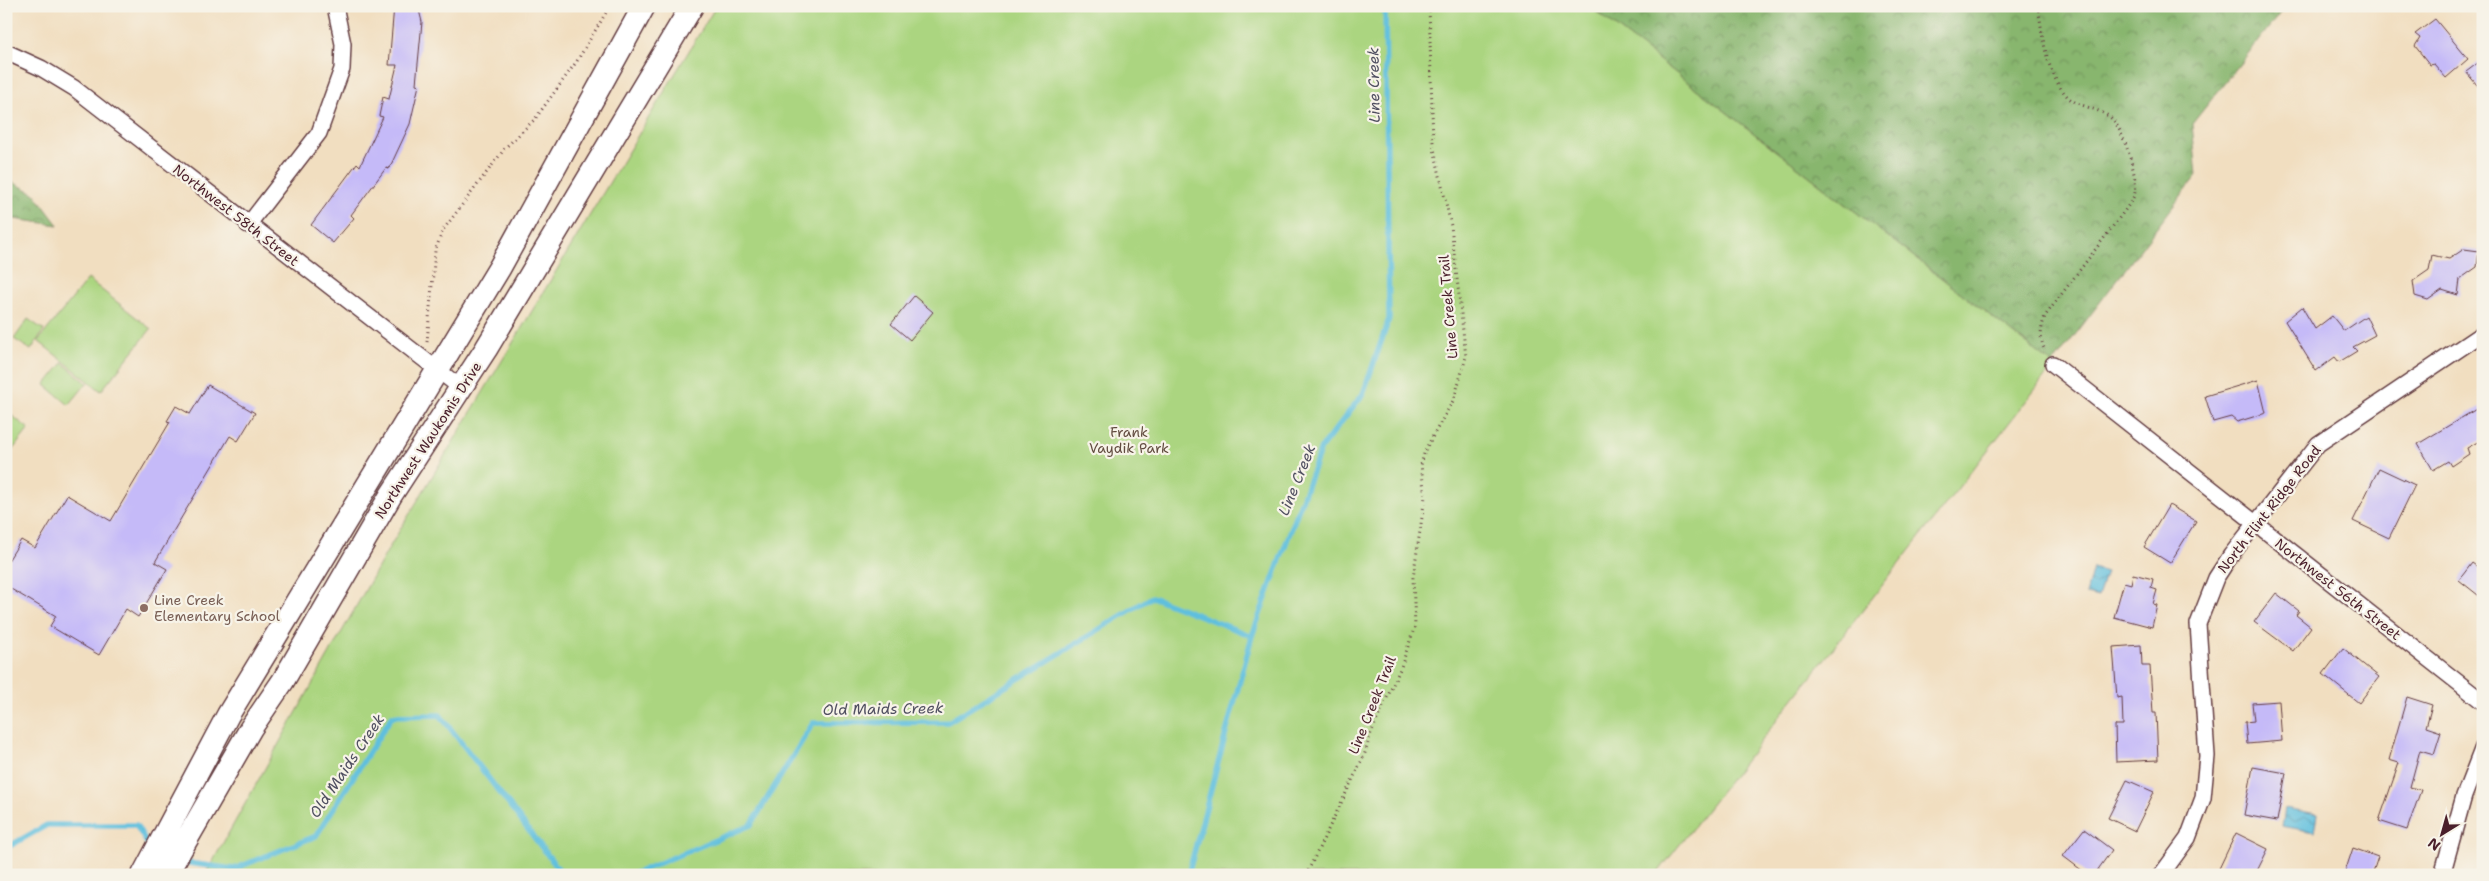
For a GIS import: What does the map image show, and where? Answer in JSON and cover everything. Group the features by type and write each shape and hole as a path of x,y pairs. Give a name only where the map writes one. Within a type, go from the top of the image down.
{"main road":[{"name":"Northwest Waukomis Drive","path":"143,875 228,716 436,369 500,267 644,6"},
{"name":"Northwest Waukomis Drive","path":"166,875 251,728 283,681 391,495 461,388 692,6"}],"street":[{"path":"248,225 320,132 342,69 343,44 335,6"},
{"name":"Northwest 58th Street","path":"6,52 41,68 74,88 248,225 461,388"},
{"name":"North Flint Ridge Road","path":"2161,875 2188,838 2203,798 2207,756 2198,624 2216,578 2231,555 2257,525 2318,444 2483,333"},
{"name":"Northwest 56th Street","path":"2053,364 2483,702"},
{"path":"2442,875 2464,796 2483,748"}],"path":[{"path":"435,251 443,230 506,147 535,119 577,61 610,6"},
{"name":"Line Creek Trail","path":"1306,875 1364,756 1401,667 1415,626 1413,578 1425,497 1422,465 1425,450 1454,399 1466,357 1451,226 1433,144 1429,6"},
{"path":"2038,6 2047,58 2054,77 2068,98 2098,110 2114,120 2135,176 2135,194 2126,209 2045,316 2040,328 2042,343 2053,364"}],"green space":[{"name":"Frank Vaydik Park","path":"716,6 1589,6 2053,364 2048,373 1656,875 205,875 389,548"},
{"path":"1589,6 2286,6 2192,124 2197,175 2053,364"},
{"path":"6,179 34,193 58,225 6,218"},
{"path":"88,279 151,329 101,391 38,341"},
{"path":"28,319 44,330 31,350 14,339"},
{"path":"63,363 87,383 69,405 45,385"},
{"path":"6,411 29,429 6,458"}],"water":[{"path":"2093,568 2106,572 2098,597 2086,594"},
{"path":"2285,808 2317,814 2314,832 2282,826"}],"building":[{"path":"394,6 418,6 422,22 416,84 419,85 410,124 389,169 386,168 351,215 354,218 333,243 311,225 357,163 360,166 383,117 379,116 383,97 389,99 397,65 389,65"},
{"path":"2435,19 2468,59 2446,78 2434,64 2430,65 2415,46 2420,38 2415,34"},
{"path":"2483,59 2483,92 2466,72"},
{"path":"2464,249 2479,251 2477,267 2460,279 2458,295 2442,290 2428,300 2415,296 2413,281 2429,270 2432,255 2449,259"},
{"path":"914,296 933,312 910,340 891,324"},
{"path":"2302,307 2315,329 2332,316 2344,331 2366,316 2375,335 2353,347 2357,351 2339,362 2335,357 2316,371 2285,321"},
{"path":"2258,380 2266,413 2237,422 2231,417 2213,422 2205,396"},
{"name":"Line Creek Elementary School","path":"208,385 255,413 238,441 230,436 155,562 167,569 138,617 126,609 99,655 50,626 56,616 6,586 6,564 21,540 35,548 67,495 111,521 170,422 167,421 176,406 190,414"},
{"path":"2483,405 2483,439 2467,448 2469,454 2451,466 2448,461 2433,470 2418,444"},
{"path":"2379,468 2415,485 2389,538 2353,521"},
{"path":"2169,505 2196,521 2170,563 2144,547"},
{"path":"2472,563 2483,571 2483,599 2459,580"},
{"path":"2133,574 2153,579 2151,588 2157,590 2153,604 2157,605 2152,627 2114,617 2124,582 2131,584"},
{"path":"2276,593 2299,611 2296,615 2311,627 2293,651 2254,622"},
{"path":"2141,645 2142,666 2150,666 2153,713 2156,713 2158,760 2116,762 2115,725 2123,725 2122,697 2117,698 2113,647"},
{"path":"2343,648 2379,677 2359,703 2323,674"},
{"path":"2407,697 2432,705 2426,727 2441,732 2434,754 2420,750 2410,787 2421,790 2407,830 2379,821 2399,763 2389,760"},
{"path":"2279,701 2282,741 2247,744 2245,722 2254,721 2252,703"},
{"path":"2253,767 2286,773 2277,821 2244,815"},
{"path":"2127,780 2154,792 2135,831 2108,818"},
{"path":"2084,829 2112,850 2094,875 2088,875 2063,856"},
{"path":"2236,833 2268,849 2255,875 2216,875"},
{"path":"2353,848 2378,857 2372,875 2344,875"}],"waterway":[{"name":"Line Creek","path":"1188,875 1252,636 1321,448 1363,394 1389,319 1385,6"},
{"name":"Old Maids Creek","path":"631,875 751,825 813,723 948,722 1152,597 1252,636"},
{"name":"Old Maids Creek","path":"180,862 234,869 316,836 392,716 440,715 563,875"},
{"name":"Old Maids Creek","path":"6,848 47,825 136,825 150,848"}],"place":[{"name":"Line Creek Elementary School","path":"144,608"}]}
